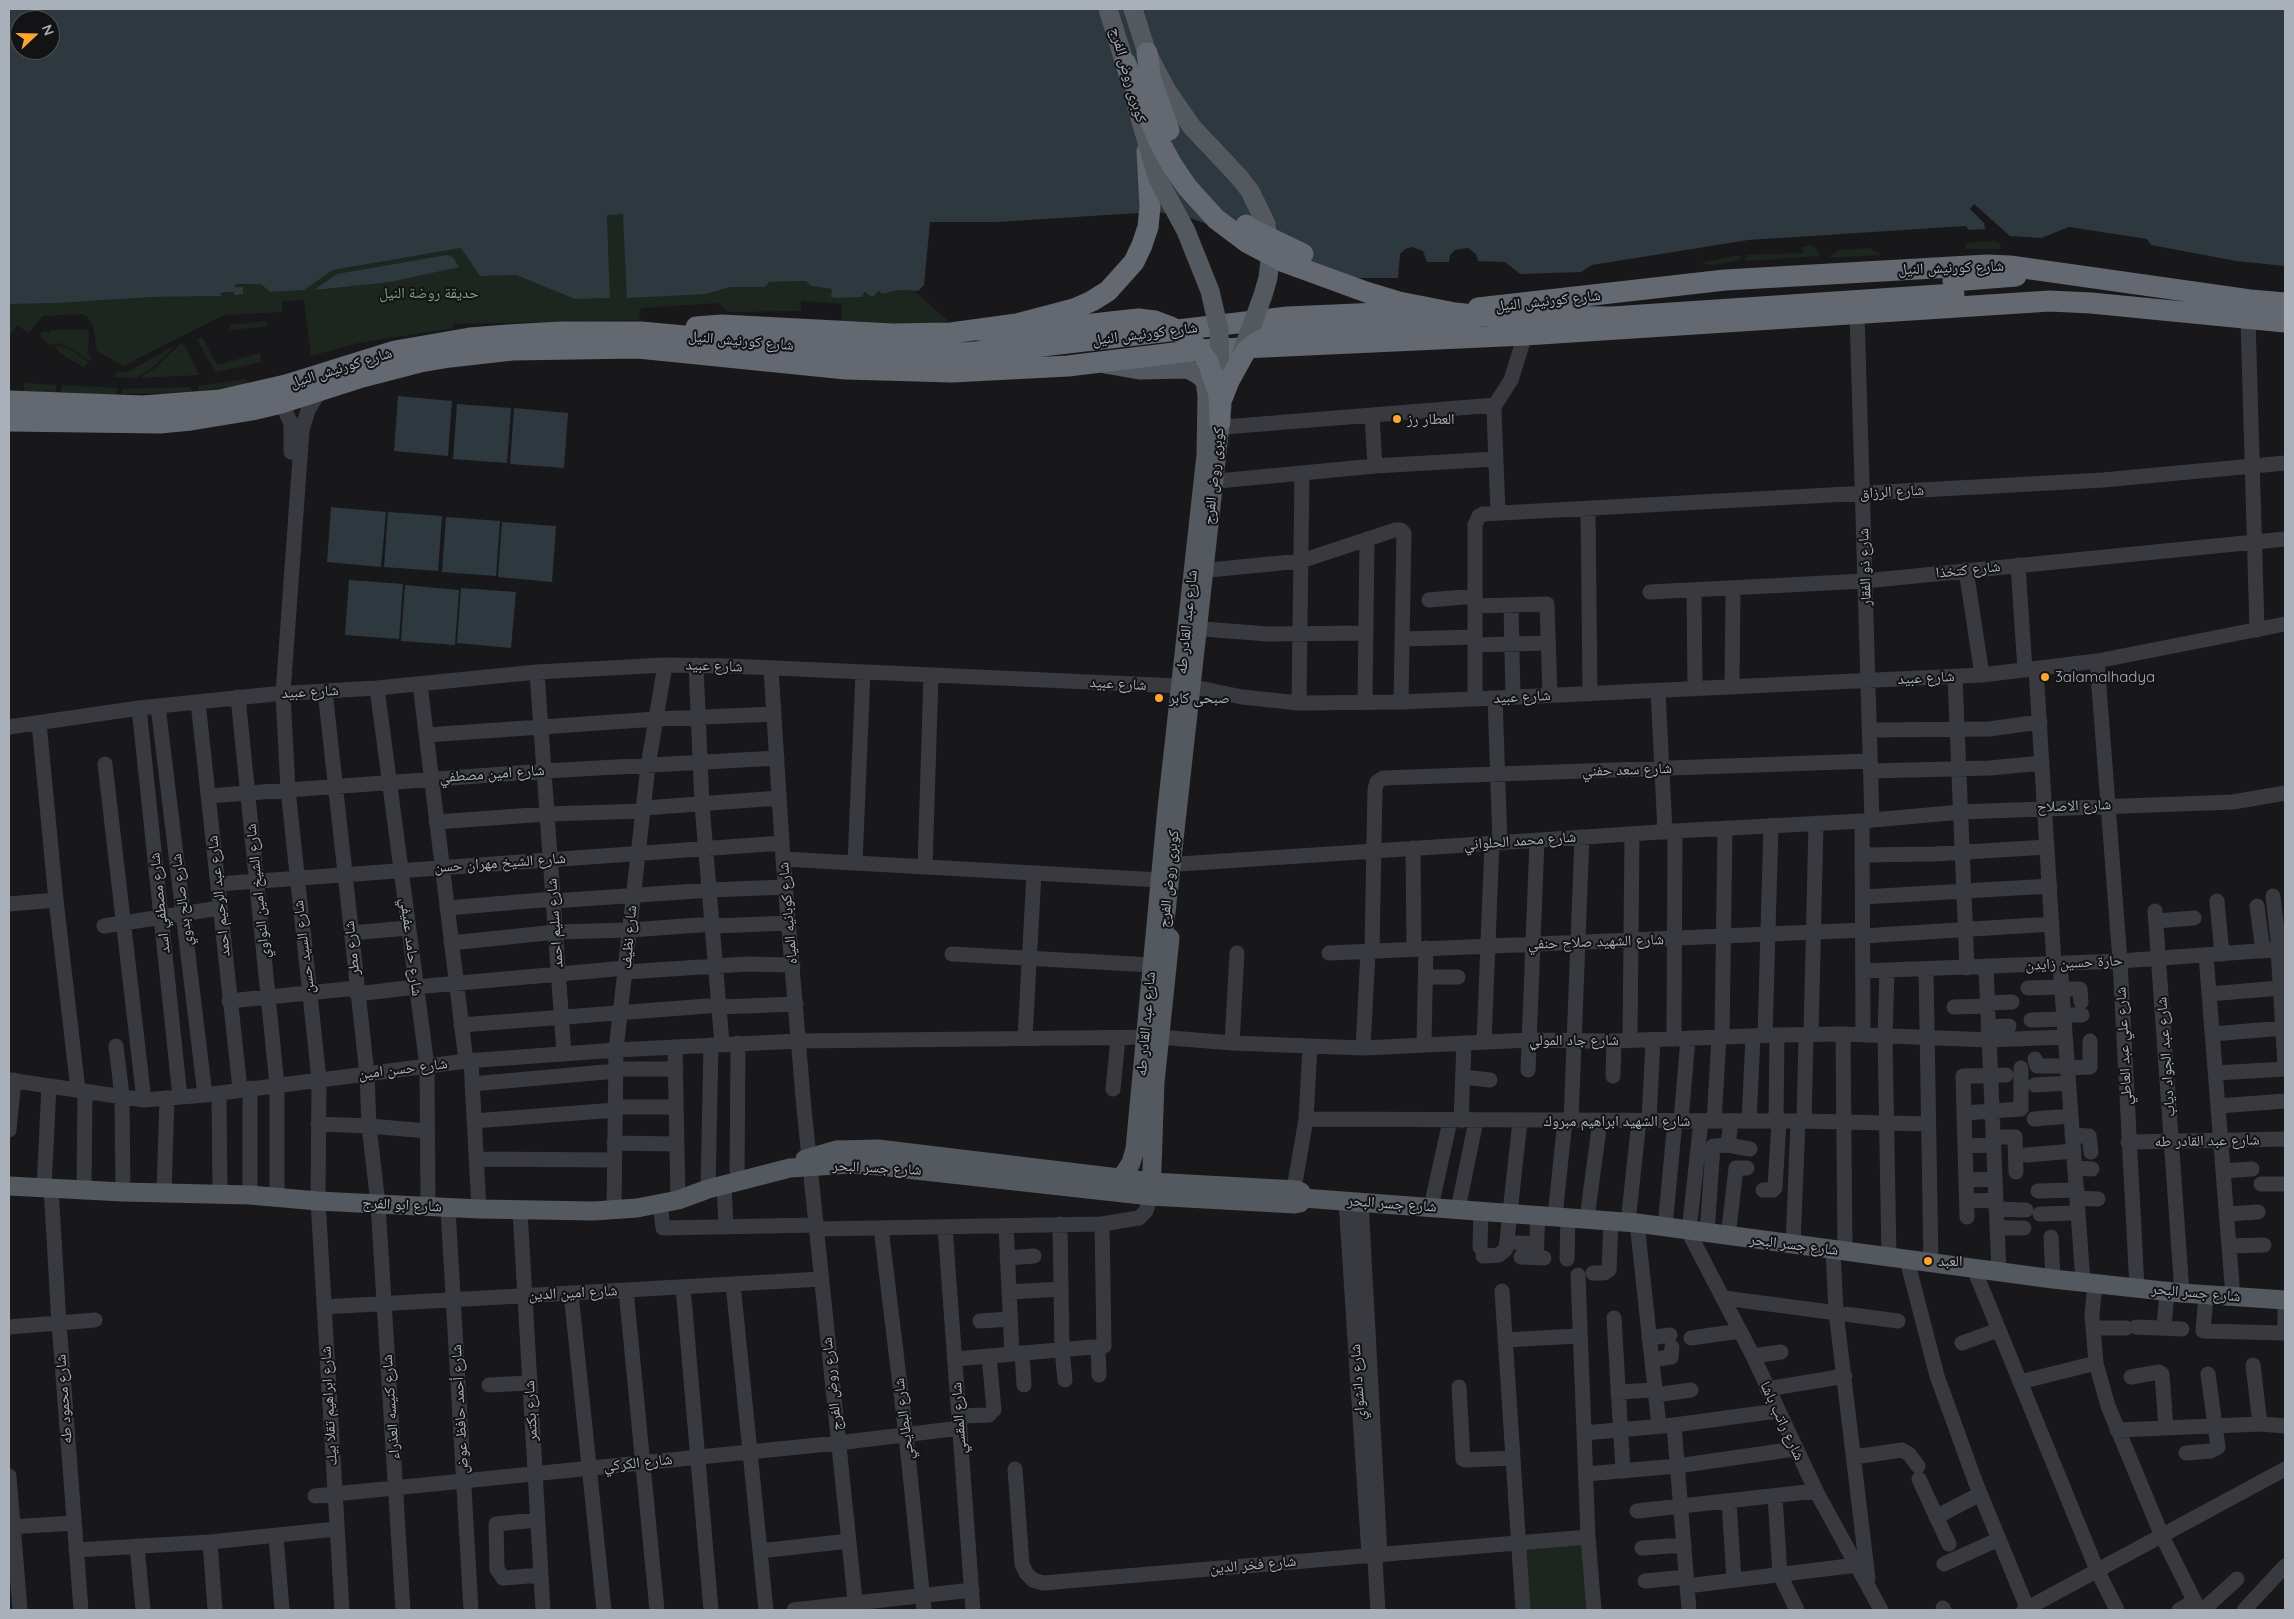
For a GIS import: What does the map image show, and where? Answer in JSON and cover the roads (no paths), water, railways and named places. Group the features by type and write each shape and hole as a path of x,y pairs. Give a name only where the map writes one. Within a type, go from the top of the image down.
{"highway":[{"path":"1147,53 1151,80 1173,139 1203,184 1229,212 1253,230 1286,246 1343,270 1402,289 1450,298 1551,307 1953,287 2011,292 2031,295 2050,301"},
{"path":"1125,62 1159,141 1172,165 1187,187 1216,219 1248,243 1284,262 1382,297 1426,308 1483,316 1612,317 1953,287 2036,271"},
{"path":"668,334 685,329 722,324 893,334 978,330 1036,320 1074,309 1108,291 1134,262 1142,245 1148,226 1150,207 1146,143"},
{"name":"شارع كورنيش النيل","path":"9,401 68,405 186,404 253,394 356,362 432,343 470,338 561,332 668,334 847,351 949,354 1025,348 1288,317 1492,307 1725,280 1971,265 2010,266 2250,300 2285,303"},
{"path":"1222,418 1232,375 1245,352 1257,342 1284,330 1510,324 1570,320 1609,309 1650,289"},
{"name":"شارع كورنيش النيل","path":"9,421 160,423 221,416 281,403 362,377 420,362 481,353 531,350 638,348 846,369 899,372 1028,370 1199,350 1525,336 2050,301 2092,303 2285,322"},
{"path":"978,330 1011,333 1138,319 1155,321 1171,327 1186,336 1208,362 1219,395 1222,418"}],"main road":[{"name":"كوبرى روض الفرج","path":"1108,9 1158,179 1194,250 1212,297 1220,339 1222,418 1213,448 1194,613 1186,634"},
{"name":"كوبرى روض الفرج","path":"1133,9 1147,53 1167,92 1183,115 1250,191 1266,224 1269,242 1268,278 1255,319 1226,393 1222,418 1156,961 1164,991"},
{"name":"شارع عبد القادر طه","path":"1126,1171 1134,1149 1152,1037 1164,991 1199,688 1222,418 1241,373 1263,346"},
{"name":"شارع عبد القادر طه","path":"1099,362 1139,370 1188,369 1200,376 1207,388 1206,455 1160,880 1152,1037 1151,1180"},
{"name":"شارع جسر البحر","path":"790,1168 843,1150 878,1149 1126,1171 1151,1180"},
{"name":"شارع جسر البحر","path":"809,1162 1151,1180 1295,1204 1300,1202 1298,1194 1354,1201 1562,1216 1664,1227 2053,1279 2174,1292 2285,1300"},
{"name":"شارع ابو الفرج","path":"9,1186 123,1192 250,1195 318,1201 520,1211 614,1211 669,1201 790,1168"}],"street":[{"name":"شارع ذو الفقار","path":"1857,314 1870,766 1867,820 1862,855 1863,1035"},
{"path":"2248,319 2257,630"},
{"path":"1498,512 1495,459 1495,405 1511,380 1525,336"},
{"path":"279,694 302,430 308,410 319,392"},
{"path":"279,694 292,434 287,412 281,403"},
{"path":"1222,418 1372,415 1495,405"},
{"path":"1372,415 1375,466"},
{"path":"1218,481 1375,466 1495,459"},
{"name":"شارع الرزاق","path":"1475,601 1476,520 1484,514 2103,480 2285,463"},
{"path":"1299,703 1302,473"},
{"path":"1588,508 1590,694"},
{"path":"1209,570 1301,560 1398,529 1404,533 1401,702"},
{"path":"1365,702 1367,539"},
{"name":"شارع كتخذا","path":"1650,592 1865,581 2285,539"},
{"path":"2018,565 2031,670 2040,722 2052,924 2064,1017 2077,1200 2089,1283 2096,1363 2117,1430 2162,1536 2198,1607"},
{"path":"1966,570 1982,675"},
{"path":"1732,687 1733,589"},
{"path":"1694,590 1695,689"},
{"path":"1428,600 1475,601 1511,605 1545,603 1548,605 1550,695"},
{"path":"1475,601 1476,699"},
{"path":"1511,605 1513,697"},
{"name":"شارع عبيد","path":"9,727 139,708 238,697 377,688 537,672 665,665 1180,686 1242,697 1299,703 1401,702 1590,694 1982,675 2097,662 2257,630 2285,627"},
{"path":"1204,629 1300,634 1366,633"},
{"path":"1402,639 1512,644 1548,643"},
{"name":"شارع علي عبد العاطي","path":"2097,662 2120,960 2137,1288"},
{"name":"شارع نظيف","path":"614,1211 616,1050 648,766 665,665"},
{"path":"696,665 702,804 720,1006 716,1045 726,1226"},
{"name":"شارع كوبانيه المياه","path":"771,668 783,859 809,1162"},
{"name":"شارع سليم احمد","path":"537,672 564,1054"},
{"path":"856,863 863,672"},
{"path":"925,867 931,675"},
{"path":"1955,677 1967,968"},
{"path":"420,684 461,1025 472,1084 479,1209"},
{"name":"شارع حامد عفيفي","path":"377,688 427,1066 428,1207"},
{"path":"1658,690 1662,769 1670,831 1681,1039 1678,1121 1664,1227"},
{"name":"شارع مطر","path":"326,691 334,787 367,1074 369,1126 378,1204"},
{"name":"شارع السيد حسن","path":"279,694 296,878 319,1080 318,1201"},
{"name":"شارع الشيخ امين النواوي","path":"238,697 277,1085 277,1197"},
{"path":"1484,1042 1488,947 1496,843 1498,775 1495,698"},
{"name":"شارع عبد الرحيم احمد","path":"198,702 229,1001 245,1088 250,1195"},
{"name":"شارع صالح بدوي","path":"158,706 184,913 212,1094 220,1194"},
{"name":"شارع مصطفي اسد","path":"139,708 162,917 174,1098 164,1193"},
{"path":"426,735 656,719 774,714"},
{"path":"1869,730 1989,729 2040,722"},
{"path":"39,723 56,900 82,1091 84,1190"},
{"name":"شارع امين مصطفي","path":"208,796 544,771 777,758"},
{"name":"شارع سعد حفني","path":"1374,850 1375,790 1377,782 1383,778 1662,769 1870,766 1959,769 2042,763"},
{"path":"105,764 144,1100"},
{"name":"شارع الاصلاح","path":"1867,820 1960,812 2108,805 2233,802 2260,799 2285,793"},
{"path":"436,822 644,809 779,798"},
{"name":"شارع محمد الحلواني","path":"1179,864 1670,831 1867,820"},
{"path":"1793,1245 1809,1035 1814,932 1816,823"},
{"path":"1750,1121 1765,1035 1771,825"},
{"path":"1695,1232 1720,1038 1724,936 1725,828"},
{"path":"1630,1040 1632,834"},
{"path":"1567,1259 1562,1216 1568,1121 1576,1040 1582,837"},
{"path":"1528,1070 1537,840"},
{"name":"شارع الشيخ مهران حسن","path":"218,884 401,872 550,858 706,850 782,843"},
{"path":"1413,848 1420,949 1426,977 1424,1044"},
{"path":"1862,855 2047,848"},
{"path":"1363,1048 1370,951 1374,850"},
{"path":"783,859 1160,880"},
{"path":"1026,1038 1034,873"},
{"path":"1862,897 2050,886"},
{"path":"447,908 710,890 786,887"},
{"path":"2273,896 2285,1065"},
{"path":"9,904 56,900"},
{"path":"2217,902 2222,954"},
{"path":"2257,906 2276,950"},
{"path":"104,926 220,908"},
{"name":"شارع عبد الجواد دياب","path":"2164,1328 2174,1292 2172,1142 2156,916 2194,918"},
{"path":"451,943 556,932 789,923"},
{"name":"شارع الشهيد صلاح حنفي","path":"1329,952 1488,947 1814,932 1863,933 2052,924"},
{"path":"351,933 408,928"},
{"name":"حارة حسين زايدن","path":"1863,971 2057,964 2276,950"},
{"path":"1232,1043 1237,953"},
{"path":"952,954 1156,961"},
{"path":"2206,954 2233,1297"},
{"path":"229,1001 309,993 456,984 558,974 746,964 793,965"},
{"path":"1986,967 1999,1272"},
{"path":"1887,970 1885,1037 1887,1123 1898,1259 1922,1324 1937,1376 1980,1494 2026,1610 2285,1469"},
{"path":"1926,970 1931,1263"},
{"path":"1426,977 1458,977"},
{"path":"2028,988 2080,989 2082,1008 2064,1017 2031,1020"},
{"path":"2209,994 2280,988"},
{"path":"1954,1007 2012,1002"},
{"path":"461,1025 621,1012 796,1004"},
{"path":"1988,1034 2009,1026"},
{"path":"2213,1034 2283,1028"},
{"path":"1844,1034 1844,1123 1836,1312 1869,1588"},
{"name":"شارع جاد المولي","path":"1026,1038 1152,1037 1232,1043 1363,1048 1529,1040 1653,1040 1844,1034 1927,1039 1988,1034"},
{"path":"1988,1034 2065,1038"},
{"path":"1763,1190 1774,1189 1778,1121 1765,1035"},
{"name":"شارع حسن امين","path":"11,1080 144,1100 212,1094 245,1088 468,1061 616,1050 798,1041 1026,1038"},
{"path":"1113,1088 1118,1038"},
{"path":"1613,1076 1614,1040"},
{"path":"1594,1610 1588,1537 1579,1336 1586,1274 1604,1273 1609,1270 1625,1222 1644,1121 1653,1040"},
{"path":"2035,1084 2068,1072 2090,1067 2090,1041"},
{"path":"1432,1207 1455,1121 1463,1077 1464,1043"},
{"path":"723,1185 738,1044"},
{"path":"116,1046 122,1096 123,1192"},
{"path":"1298,1194 1306,1118 1310,1046"},
{"path":"675,1047 676,1144 669,1201 663,1228 726,1226 881,1228 1102,1224 1139,1218 1146,1211 1151,1180"},
{"path":"2036,1059 2036,1066 2068,1072"},
{"path":"1964,1113 2022,1108 2021,1068"},
{"path":"472,1084 616,1070 676,1069"},
{"path":"2216,1073 2285,1069"},
{"path":"1968,1217 1963,1078 1967,1075 2006,1076"},
{"path":"1463,1077 1490,1080"},
{"path":"9,1130 11,1080"},
{"name":"شارع محمود طه","path":"49,1086 48,1188 81,1610"},
{"path":"2218,1106 2285,1101"},
{"path":"474,1121 615,1108 676,1107"},
{"path":"2034,1119 2071,1116"},
{"name":"شارع الشهيد ابراهيم مبروك","path":"1306,1118 1455,1121 1801,1121 1928,1124"},
{"path":"1458,1209 1476,1121"},
{"path":"1480,1210 1481,1251 1499,1255 1505,1251 1520,1121"},
{"path":"1531,1252 1562,1216 1600,1121"},
{"path":"1728,1145 1731,1121"},
{"path":"318,1124 427,1131"},
{"path":"2072,1135 2089,1136 2091,1152"},
{"path":"1965,1146 2015,1137 2016,1172"},
{"name":"شارع عبد القادر طه","path":"2128,1142 2285,1139"},
{"path":"614,1143 676,1144"},
{"path":"1695,1232 1713,1146 1728,1145 1750,1148"},
{"path":"2028,1155 2074,1150"},
{"path":"476,1159 614,1160"},
{"name":"شارع روض الفرج","path":"809,1162 856,1607"},
{"path":"1728,1237 1736,1168 1747,1168"},
{"path":"2075,1168 2092,1169"},
{"path":"2223,1170 2252,1169"},
{"path":"1966,1180 1995,1179"},
{"path":"2261,1184 2285,1184"},
{"path":"2038,1191 2077,1200"},
{"path":"1967,1201 2033,1212 2077,1200 2098,1199"},
{"name":"شارع ابراهيم تقلا بيك","path":"318,1201 342,1610"},
{"name":"شارع دانشواي","path":"1354,1201 1378,1610"},
{"name":"شارع كنيسه العذراء","path":"378,1204 403,1610"},
{"name":"شارع أحمد حافظ عوض","path":"448,1208 471,1610"},
{"name":"شارع بكتمر","path":"520,1211 543,1610"},
{"path":"2227,1214 2258,1212"},
{"path":"1625,1222 1649,1338 1655,1392 1677,1466 1689,1610"},
{"path":"1060,1224 1062,1350 1065,1380"},
{"path":"1099,1375 1102,1224"},
{"path":"1006,1226 1010,1320 1006,1357 1024,1385"},
{"name":"شارع المقسي","path":"945,1227 973,1610"},
{"name":"شارع البطايحي","path":"881,1228 906,1435 923,1603"},
{"path":"1997,1228 2024,1228"},
{"name":"شارع راتب باشا","path":"1695,1232 1795,1449 1881,1610"},
{"path":"2051,1237 2053,1279"},
{"path":"2229,1246 2264,1245"},
{"path":"1007,1258 1034,1256"},
{"path":"1974,1269 2097,1570 2117,1610"},
{"name":"شارع امين الدين","path":"324,1307 821,1279"},
{"path":"733,1284 766,1610"},
{"path":"683,1287 711,1610"},
{"path":"1009,1292 1061,1289"},
{"path":"626,1290 657,1610"},
{"path":"1502,1291 1523,1610"},
{"path":"571,1293 604,1610"},
{"path":"2206,1294 2203,1332 2285,1334 2285,1300"},
{"path":"1724,1298 1898,1321"},
{"path":"1614,1318 1623,1471"},
{"path":"9,1327 95,1320"},
{"path":"980,1321 1010,1320"},
{"path":"2093,1328 2182,1329"},
{"path":"1962,1343 1998,1330"},
{"path":"1691,1338 1740,1331"},
{"path":"1505,1340 1579,1336"},
{"path":"1649,1338 1671,1341 1672,1357 1652,1360"},
{"path":"955,1359 1006,1357 1101,1347"},
{"path":"1752,1356 1781,1352"},
{"name":"شارع الكركي","path":"315,1496 906,1435 991,1412 1006,1357"},
{"path":"2020,1382 2096,1363"},
{"path":"2254,1364 2260,1424"},
{"path":"2131,1377 2159,1372 2162,1374 2166,1428"},
{"path":"2186,1453 2216,1450 2218,1447 2208,1374"},
{"path":"1767,1389 1845,1376"},
{"path":"490,1384 530,1383"},
{"path":"1459,1387 1463,1458 1466,1460 1513,1458"},
{"path":"1618,1392 1691,1390"},
{"path":"1584,1433 1777,1411"},
{"path":"2117,1430 2260,1424 2285,1426"},
{"path":"1586,1474 1677,1466 1795,1449"},
{"path":"1854,1457 1902,1450 1910,1454 1949,1544"},
{"name":"شارع فخر الدين","path":"1015,1469 1022,1564 1026,1573 1033,1580 1043,1583 1375,1557 1588,1537"},
{"path":"9,1476 10,1527 20,1610"},
{"path":"1637,1511 1816,1491"},
{"path":"1936,1517 1980,1494"},
{"path":"1774,1496 1780,1575 1797,1610"},
{"path":"1729,1501 1734,1580"},
{"path":"537,1520 496,1524 497,1570 503,1578 541,1575"},
{"path":"10,1527 74,1523"},
{"path":"76,1550 210,1542 336,1529"},
{"path":"276,1536 282,1610"},
{"path":"1944,1564 1999,1539"},
{"path":"760,1551 849,1541"},
{"path":"210,1542 215,1610"},
{"path":"1642,1548 1684,1544"},
{"path":"137,1546 143,1610"},
{"path":"1645,1581 1734,1580 1857,1565"},
{"path":"2244,1610 2285,1566"},
{"path":"2179,1610 2198,1607 2237,1579"},
{"path":"794,1610 923,1603 972,1590"}],"place":[{"name":"العطار رز","path":"1397,419"},
{"name":"3alamalhadya","path":"2045,677"},
{"name":"صبحى كابر","path":"1159,698"},
{"name":"العبد","path":"1928,1261"}],"park label":[{"name":"حديقة روضة النيل","path":"429,293"}]}
